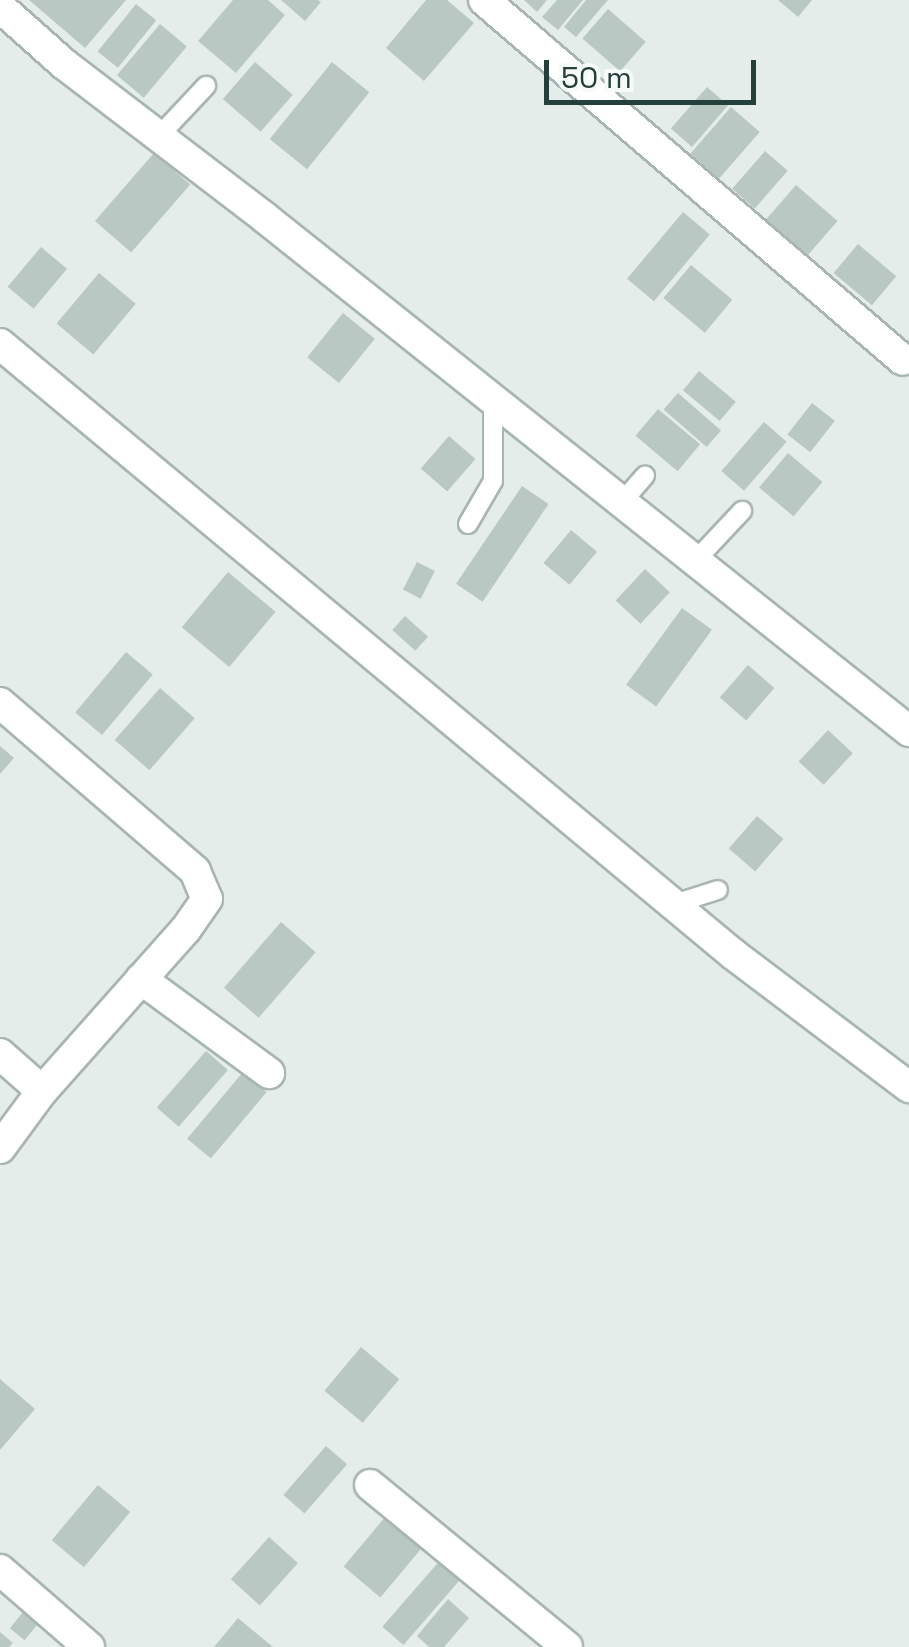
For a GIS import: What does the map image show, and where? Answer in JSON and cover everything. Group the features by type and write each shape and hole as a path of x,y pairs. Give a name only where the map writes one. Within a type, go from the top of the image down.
{"street":[{"path":"484,0 904,360"},
{"path":"0,7 64,64 909,731"},
{"path":"0,344 674,904 909,1088"},
{"path":"0,703 202,880 204,907 42,1091 0,1148"},
{"path":"141,979 268,1073"},
{"path":"0,1054 42,1091"},
{"path":"370,1485 567,1647"},
{"path":"0,1570 89,1647"}],"lane":[{"path":"160,136 206,86"},
{"path":"468,524 493,481 493,403"},
{"path":"622,502 645,476"},
{"path":"695,561 742,511"},
{"path":"674,904 718,890"}],"building":[{"path":"29,0 126,0 85,48"},
{"path":"233,0 268,0 285,15 236,73 198,41"},
{"path":"281,0 318,0 321,2 305,21"},
{"path":"426,0 447,0 474,23 424,81 386,48"},
{"path":"524,0 547,0 537,12"},
{"path":"557,0 583,0 558,30 542,17"},
{"path":"586,0 608,0 576,37 564,27"},
{"path":"778,0 812,0 798,17"},
{"path":"136,4 156,20 118,68 98,51"},
{"path":"608,9 646,42 620,71 582,38"},
{"path":"160,24 187,46 144,98 117,75"},
{"path":"255,62 293,95 261,132 223,99"},
{"path":"332,62 369,92 307,169 270,139"},
{"path":"707,87 728,105 692,147 671,129"},
{"path":"731,107 760,132 719,179 690,154"},
{"path":"765,151 788,171 755,208 732,189"},
{"path":"154,153 190,184 131,252 95,221"},
{"path":"796,185 838,221 806,257 765,221"},
{"path":"683,212 710,234 654,301 627,279"},
{"path":"858,244 896,276 872,305 834,273"},
{"path":"41,247 67,269 34,309 8,287"},
{"path":"691,265 732,300 705,333 663,298"},
{"path":"99,273 136,304 93,354 57,324"},
{"path":"343,313 375,339 339,383 307,357"},
{"path":"699,371 736,402 720,421 683,390"},
{"path":"678,393 721,430 707,447 664,410"},
{"path":"812,403 835,421 810,452 787,435"},
{"path":"658,409 700,444 678,471 636,436"},
{"path":"764,422 787,442 744,491 721,471"},
{"path":"449,436 475,459 447,491 421,468"},
{"path":"788,453 822,482 794,516 759,487"},
{"path":"522,486 549,504 483,602 456,584"},
{"path":"571,530 597,552 569,585 543,563"},
{"path":"417,562 435,571 421,599 403,590"},
{"path":"645,569 670,592 641,624 616,600"},
{"path":"228,572 275,612 229,667 182,627"},
{"path":"682,608 712,630 656,707 626,685"},
{"path":"405,616 428,637 415,651 392,630"},
{"path":"126,652 153,674 102,735 75,713"},
{"path":"748,665 774,688 746,720 720,697"},
{"path":"160,688 195,718 149,770 115,740"},
{"path":"828,730 853,753 824,785 799,761"},
{"path":"0,746 14,758 0,774"},
{"path":"757,816 783,839 755,871 729,848"},
{"path":"281,922 316,952 259,1018 224,988"},
{"path":"206,1051 228,1070 179,1127 157,1108"},
{"path":"243,1072 267,1092 211,1159 187,1139"},
{"path":"361,1347 399,1379 363,1423 324,1391"},
{"path":"0,1379 35,1409 0,1450"},
{"path":"326,1446 347,1464 304,1513 283,1495"},
{"path":"98,1485 130,1512 84,1567 52,1540"},
{"path":"386,1516 423,1547 380,1597 344,1567"},
{"path":"269,1537 298,1563 260,1605 231,1579"},
{"path":"442,1558 463,1576 403,1645 382,1627"},
{"path":"448,1599 469,1618 444,1647 429,1647 417,1636"},
{"path":"23,1612 38,1624 25,1640 10,1628"},
{"path":"238,1618 273,1647 214,1647"},
{"path":"0,1632 13,1643 9,1647 0,1647"}]}
